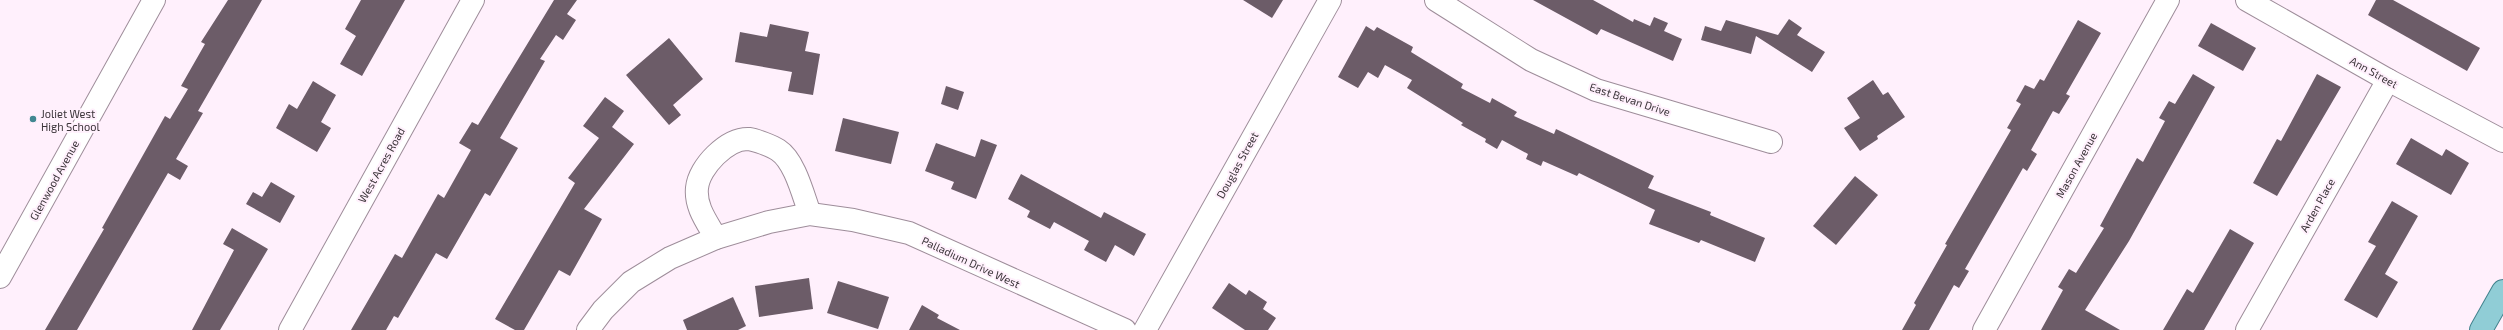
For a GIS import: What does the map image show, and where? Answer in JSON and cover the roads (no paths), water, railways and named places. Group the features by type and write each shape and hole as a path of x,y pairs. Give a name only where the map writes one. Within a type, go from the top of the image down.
{"main road":[{"path":"2481,330 2503,291"}],"street":[{"name":"Glenwood Avenue","path":"0,277 154,0"},
{"name":"West Acres Road","path":"290,330 473,0"},
{"name":"Douglas Street","path":"1145,330 1330,0"},
{"name":"East Bevan Drive","path":"1436,0 1531,60 1596,90 1771,142"},
{"name":"Mason Avenue","path":"1984,330 2168,0"},
{"name":"Ann Street","path":"2247,0 2388,80 2503,141"},
{"name":"Arden Place","path":"2247,330 2388,80"},
{"path":"716,238 700,212 697,187 706,164 726,146 749,139 778,150 795,171 810,214"},
{"name":"Palladium Drive West","path":"588,330 603,310 631,282 670,258 716,238 769,222 810,214 853,220 909,233 1125,330"}],"place":[{"name":"Joliet West High School","path":"33,119"}]}
